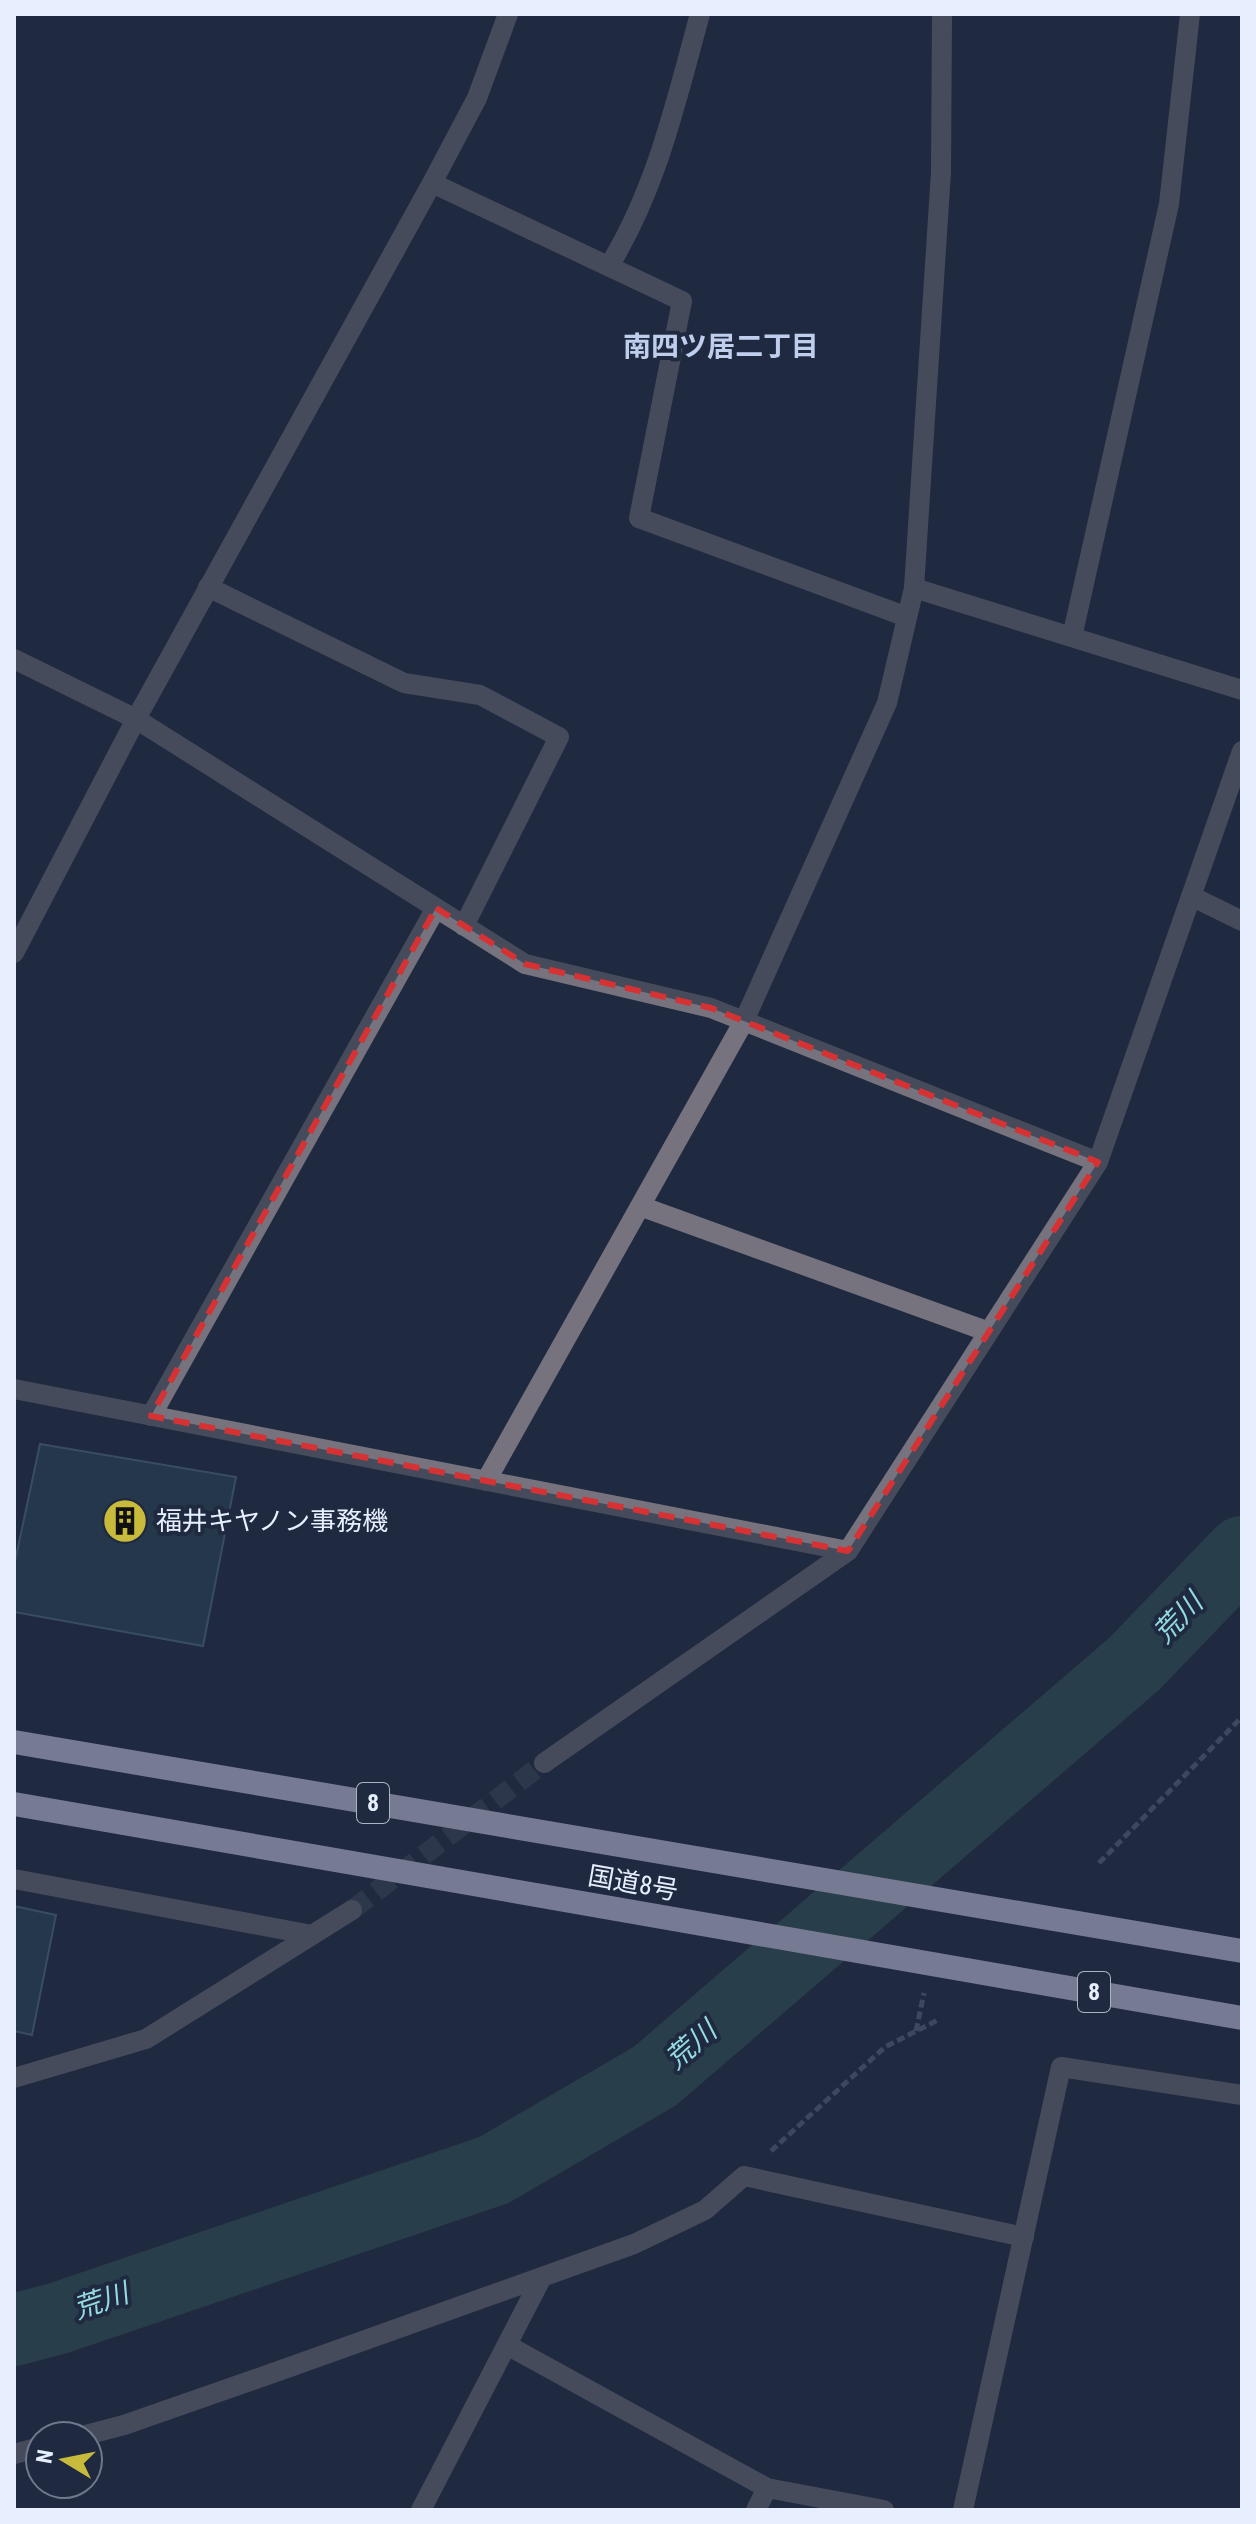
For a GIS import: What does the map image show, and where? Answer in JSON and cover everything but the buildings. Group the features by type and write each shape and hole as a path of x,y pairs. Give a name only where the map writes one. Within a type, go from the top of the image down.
{"highway":[{"name":"国道8号","path":"14,1742 1242,1951"},
{"name":"国道8号","path":"14,1804 1242,2018"}],"street":[{"path":"14,953 136,719 477,98 508,14"},
{"path":"609,266 630,231 661,156 700,14"},
{"path":"486,1481 744,1021 887,703 914,588 941,172 942,14"},
{"path":"1072,637 1169,204 1190,14"},
{"path":"432,183 682,301 639,518 907,617"},
{"path":"208,587 404,683 480,695 559,737 464,926"},
{"path":"914,588 1242,690"},
{"path":"14,659 136,719 525,964 711,1008 1098,1162"},
{"path":"544,1763 848,1551 1098,1162 1242,751"},
{"path":"1191,896 1242,921"},
{"path":"151,1416 436,908"},
{"path":"640,1206 989,1332"},
{"path":"14,1389 848,1551"},
{"path":"14,1879 312,1935"},
{"path":"14,2078 146,2039 352,1910"},
{"path":"963,2510 1061,2067 1242,2095"},
{"path":"104,2430 634,2244 705,2210 744,2176 1024,2237"},
{"path":"421,2510 542,2277"},
{"path":"507,2345 767,2488 884,2510"},
{"path":"756,2510 767,2488"}],"path":[{"path":"1099,1863 1242,1717"},
{"path":"916,2031 922,2005"},
{"path":"744,2176 885,2047 938,2020"}],"highlighted area":[{"path":"436,908 525,964 711,1008 1098,1162 848,1551 151,1416"}],"waterway":[{"name":"荒川","path":"14,2330 59,2318 494,2170 655,2076 1134,1664 1242,1552"}],"tunnel":[{"path":"352,1910 544,1763"}],"place":[{"name":"福井キヤノン事務機","path":"125,1521"}],"district":[{"name":"南四ツ居二丁目","path":"721,346"}]}
